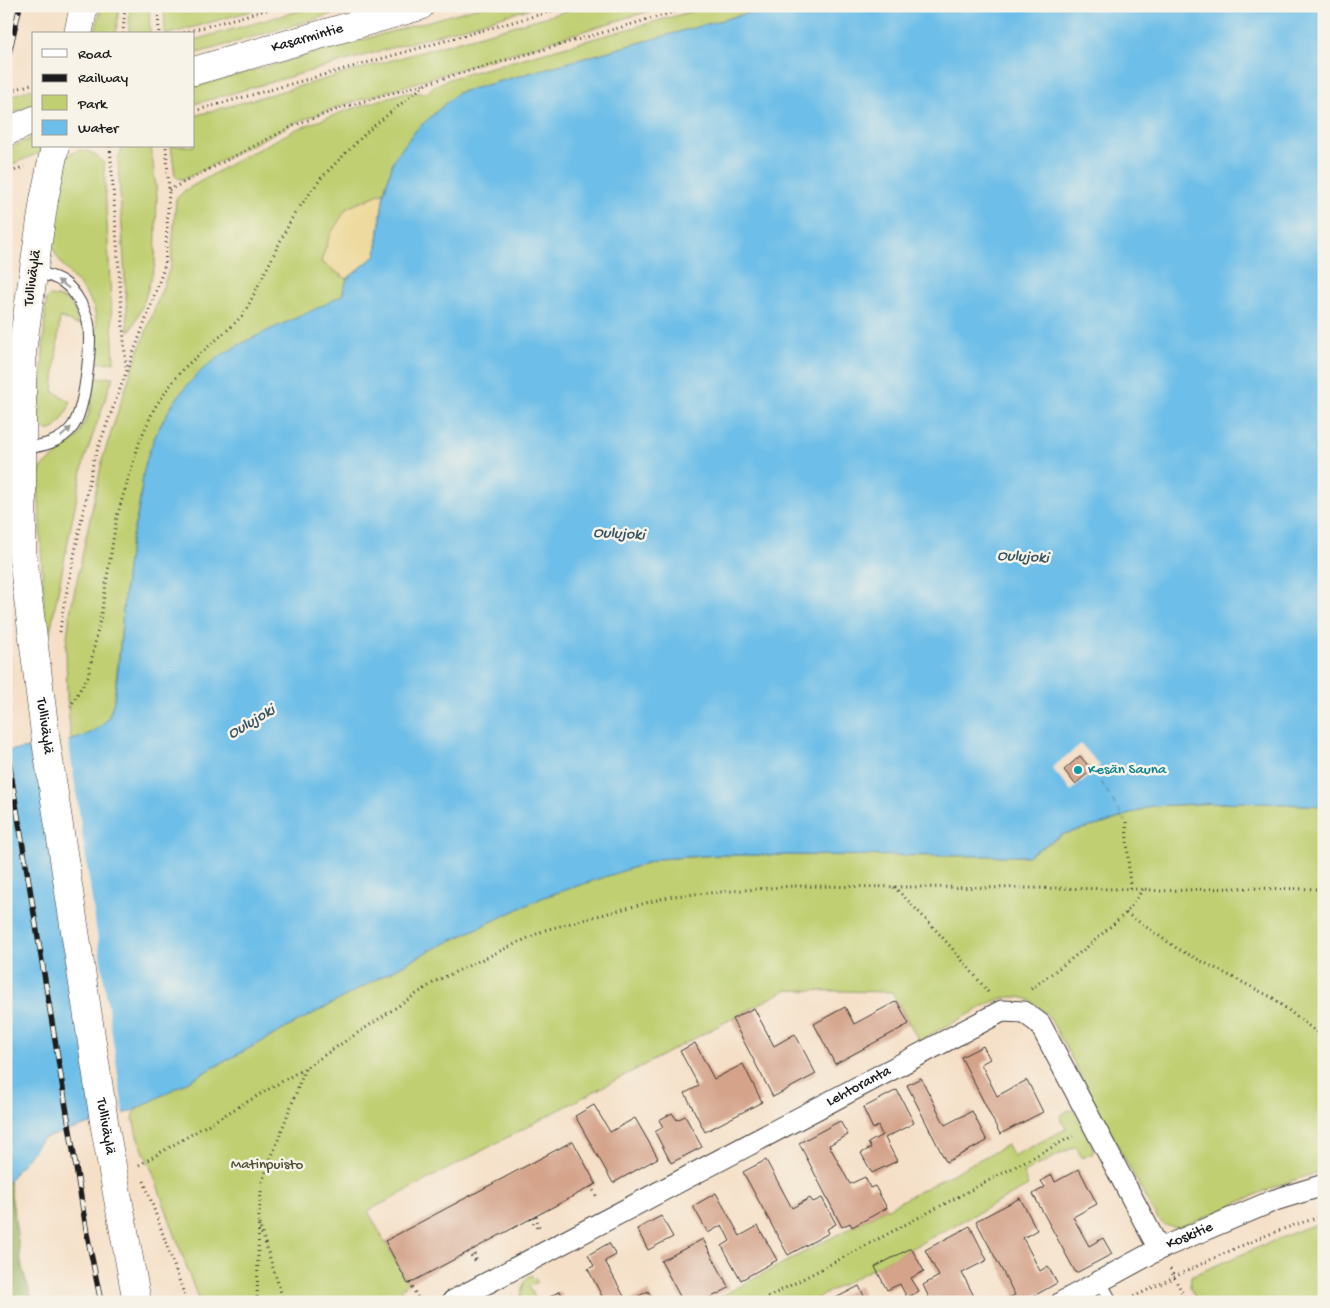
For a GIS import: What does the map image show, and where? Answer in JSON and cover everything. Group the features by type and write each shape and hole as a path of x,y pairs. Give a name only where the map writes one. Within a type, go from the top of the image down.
{"main road":[{"name":"Kasarmintie","path":"195,70 420,6"},
{"path":"6,132 32,121"},
{"name":"Tulliväylä","path":"55,148 44,200 22,351 22,551 46,741 105,1128 137,1302"}],"street":[{"path":"1002,1010 1024,1012 1040,1024 1159,1249"},
{"name":"Lehtoranta","path":"453,1301 1002,1010"},
{"name":"Koskitie","path":"1062,1302 1159,1249 1275,1200 1324,1185"}],"lane":[{"path":"22,449 48,445 72,427 79,414 88,348 89,327 78,298 63,282 34,271"},
{"path":"1100,1281 1112,1302"}],"path":[{"path":"123,32 125,6"},
{"path":"158,6 160,32"},
{"path":"186,32 280,6"},
{"path":"195,111 570,6"},
{"path":"169,190 295,125 344,107 695,6"},
{"path":"66,714 88,676 101,615 117,516 140,440 155,407 187,365 244,314 293,216 322,177 370,129 427,83"},
{"path":"6,93 32,84"},
{"path":"110,148 126,370"},
{"path":"60,638 62,615 94,459 165,265 169,190 166,148"},
{"path":"1126,822 1130,889"},
{"path":"138,1165 305,1068 436,981 545,930 672,896 793,886 1144,889 1160,892 1234,888 1324,889"},
{"path":"893,887 962,958 1002,1010 1086,948 1126,913 1144,889"},
{"path":"1126,913 1178,949 1273,998 1324,1038"},
{"path":"257,1302 258,1221 262,1182 305,1068"},
{"path":"759,1302 1094,1126"},
{"path":"136,1157 188,1302"},
{"path":"1124,1302 1216,1256 1301,1222 1324,1216"},
{"path":"530,1219 540,1232"},
{"path":"258,1221 284,1302"},
{"path":"1159,1249 1188,1302"},
{"path":"468,1252 478,1265"}],"green space":[{"path":"102,6 119,6 116,32 95,32"},
{"path":"130,6 149,6 150,32 129,32"},
{"path":"164,6 269,6 176,32 165,32"},
{"path":"317,6 360,6 195,54 195,40"},
{"path":"483,6 539,6 195,104 195,87"},
{"path":"584,6 665,6 343,105 294,123 185,179 180,179 175,176 171,148 195,148 195,116"},
{"path":"711,6 773,6 457,93 394,159 384,192 347,208 321,262 347,279 342,295 167,414 153,444 144,473 130,545 114,701 104,724 86,736 71,740 67,697 66,645 70,613 103,457 131,372 171,265 176,199 184,191 243,157 297,129 345,111 403,93 427,93 434,86 452,78"},
{"path":"32,89 32,105 6,116 6,98"},
{"path":"32,138 32,148 53,148 6,167 6,150"},
{"path":"122,148 151,148 157,196 155,265 143,305 131,330 128,330 118,159"},
{"path":"80,150 94,154 104,164 114,362 96,363 97,326 93,306 84,291 61,262 52,245 59,158"},
{"path":"50,296 63,299 70,304 75,312 78,325 60,317 53,391 71,402 63,419 50,430 44,429 39,424 46,299"},
{"path":"113,377 84,461 50,632 45,634 38,479 41,468 77,438 89,413 96,378"},
{"name":"Matinpuisto","path":"1243,802 1324,806 1324,1170 1271,1188 1185,1226 1169,1226 1156,1217 1051,1020 1033,1002 1020,997 994,1001 919,1041 892,992 786,990 368,1211 408,1284 401,1289 408,1300 416,1300 418,1302 199,1302 153,1173 137,1136 133,1119 135,1110 429,951 544,897 659,859 718,855 1027,856 1064,834 1106,823 1151,806"},
{"path":"1069,1110 1074,1111 1094,1150 1092,1154 1082,1158 1076,1146 1023,1173 1028,1186 810,1302 710,1302 1007,1145 1013,1156 1066,1129 1060,1116"},
{"path":"9,1180 22,1267 33,1302 6,1302 6,1184"},
{"path":"1324,1222 1324,1302 1198,1302 1190,1287 1191,1276 1302,1229"},
{"path":"531,1275 538,1282 529,1286 538,1302 521,1302 524,1284"}],"sand":[{"path":"384,192 376,255 347,279 321,262 330,235 347,208"}],"water":[{"name":"Oulujoki","path":"773,6 1324,6 1324,806 1243,802 1151,806 1106,823 1064,834 1027,856 718,855 659,859 544,897 429,951 135,1110 42,1139 6,1184 6,751 73,740 96,729 105,722 111,712 119,662 127,565 139,507 143,475 158,429 175,401 196,376 223,354 342,295 347,279 376,255 384,192 394,159 415,131 457,93"}],"pier":[{"path":"68,738 124,1116 104,1122 46,742"},
{"path":"1081,744 1100,766 1071,791 1052,768","holes":["1080,756 1091,770 1075,784 1064,770"]}],"building":[{"name":"Kesän Sauna","path":"1080,756 1092,770 1075,784 1064,770"},
{"path":"897,1001 909,1024 835,1064 814,1024 845,1007 854,1024"},
{"path":"754,1008 774,1046 795,1034 816,1074 773,1097 732,1019"},
{"path":"695,1043 714,1079 743,1064 762,1102 705,1132 685,1093 699,1086 680,1051"},
{"path":"983,1046 990,1059 981,1064 997,1096 1027,1080 1043,1112 1000,1134 961,1057"},
{"path":"921,1078 945,1125 972,1111 987,1141 946,1162 907,1085"},
{"path":"897,1090 914,1123 885,1138 897,1161 872,1173 861,1153 871,1148 868,1143 882,1135 878,1126 873,1129 863,1108"},
{"path":"594,1105 610,1132 635,1118 658,1158 613,1183 575,1116"},
{"path":"672,1113 677,1120 685,1116 702,1147 671,1163 655,1132 663,1127 659,1120"},
{"path":"840,1121 848,1135 829,1145 850,1184 865,1177 870,1188 875,1186 887,1208 852,1227 850,1223 842,1227 799,1143"},
{"path":"573,1141 596,1184 408,1284 385,1241"},
{"path":"766,1160 792,1208 810,1198 813,1202 822,1198 836,1224 827,1229 829,1233 788,1255 743,1172"},
{"path":"1079,1169 1097,1204 1073,1217 1089,1246 1103,1238 1112,1254 1076,1273 1033,1194 1045,1187 1041,1181 1052,1175 1055,1182"},
{"path":"716,1193 740,1236 758,1226 777,1260 741,1280 722,1246 730,1241 722,1225 708,1233 693,1206"},
{"path":"1020,1198 1037,1230 1023,1238 1040,1271 1048,1266 1057,1283 1023,1302 1006,1302 1005,1300 1015,1295 976,1221"},
{"path":"661,1216 673,1237 648,1250 637,1229"},
{"path":"970,1226 987,1260 962,1273 977,1302 931,1302 923,1285 939,1276 925,1250"},
{"path":"703,1239 729,1288 702,1302 683,1302 661,1261"},
{"path":"609,1243 616,1255 605,1261 627,1302 605,1302 588,1269 594,1266 588,1255"},
{"path":"911,1248 924,1271 911,1278 919,1291 907,1298 900,1284 887,1290 875,1267"},
{"path":"859,1286 867,1302 828,1302"},
{"path":"560,1291 565,1302 541,1302"},
{"path":"648,1291 654,1302 628,1302"}],"ferry route":[{"path":"1095,772 1126,822"}],"railway":[{"path":"6,66 20,6"},
{"path":"6,744 87,1234 101,1302"}],"place":[{"name":"Kesän Sauna","path":"1078,770"}]}
